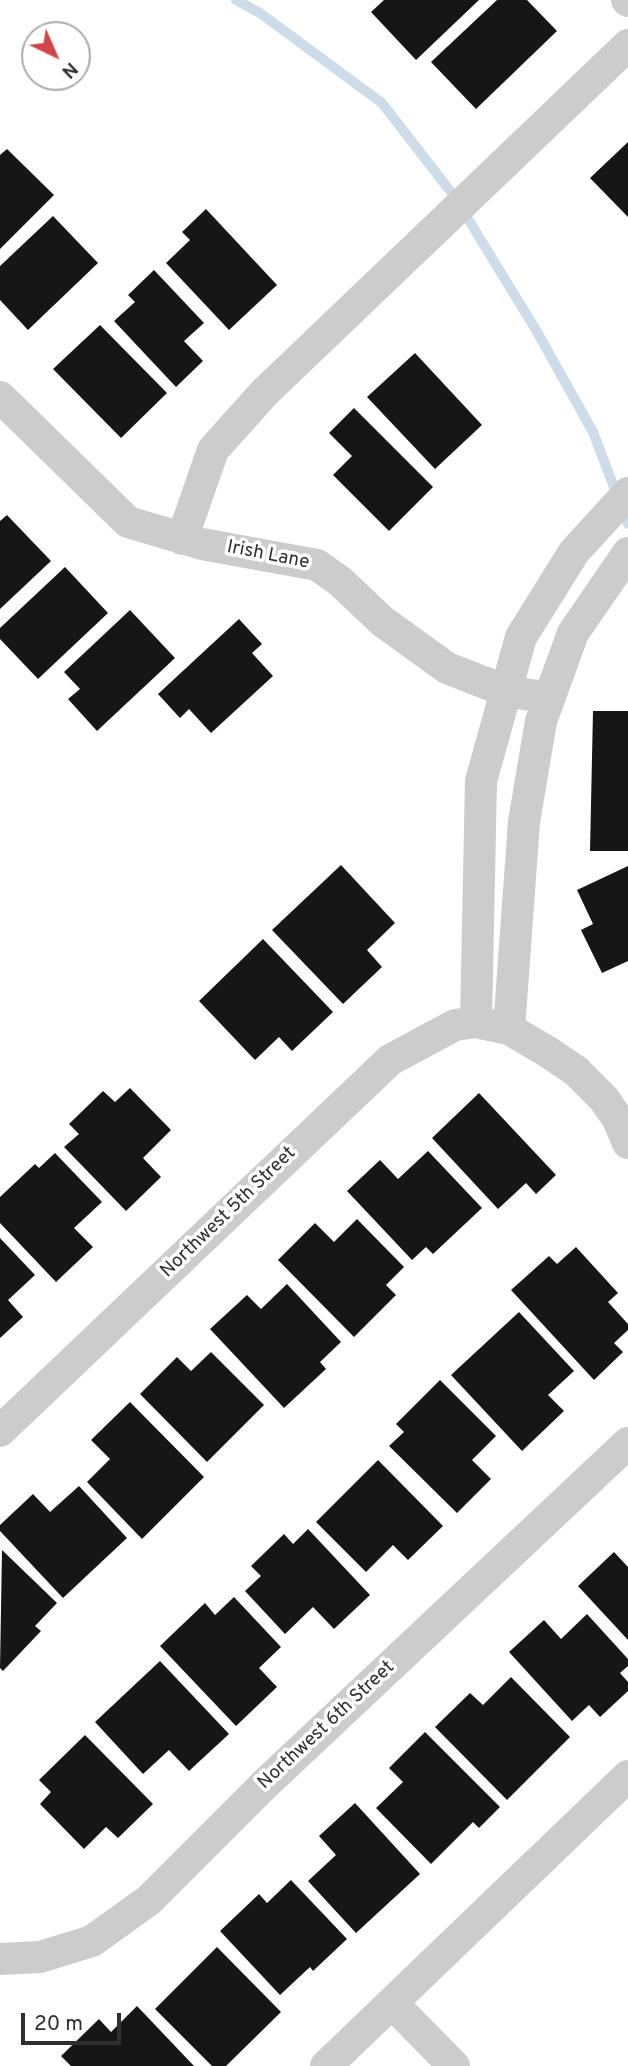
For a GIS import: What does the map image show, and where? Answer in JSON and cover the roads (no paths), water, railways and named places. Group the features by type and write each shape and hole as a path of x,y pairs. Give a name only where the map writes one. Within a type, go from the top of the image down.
{"street":[{"path":"182,539 213,450 264,393 628,45"},
{"name":"Irish Lane","path":"0,397 128,522 182,539 317,565 341,582 382,621 447,668 506,691 549,698"},
{"path":"476,1022 481,781 521,636 574,552 628,493"},
{"path":"628,553 573,633 541,721 524,822 509,1029 576,1072 604,1099 618,1119 628,1143"},
{"name":"Northwest 5th Street","path":"0,1431 390,1060 455,1025 476,1022 509,1029"},
{"name":"Northwest 6th Street","path":"0,1959 40,1957 92,1941 149,1900 265,1784 628,1443"},
{"path":"326,2066 628,1776"},
{"path":"392,2003 454,2066"}],"waterway":[{"path":"236,0 260,13 382,103 454,196 536,330 593,432 628,524"}]}
